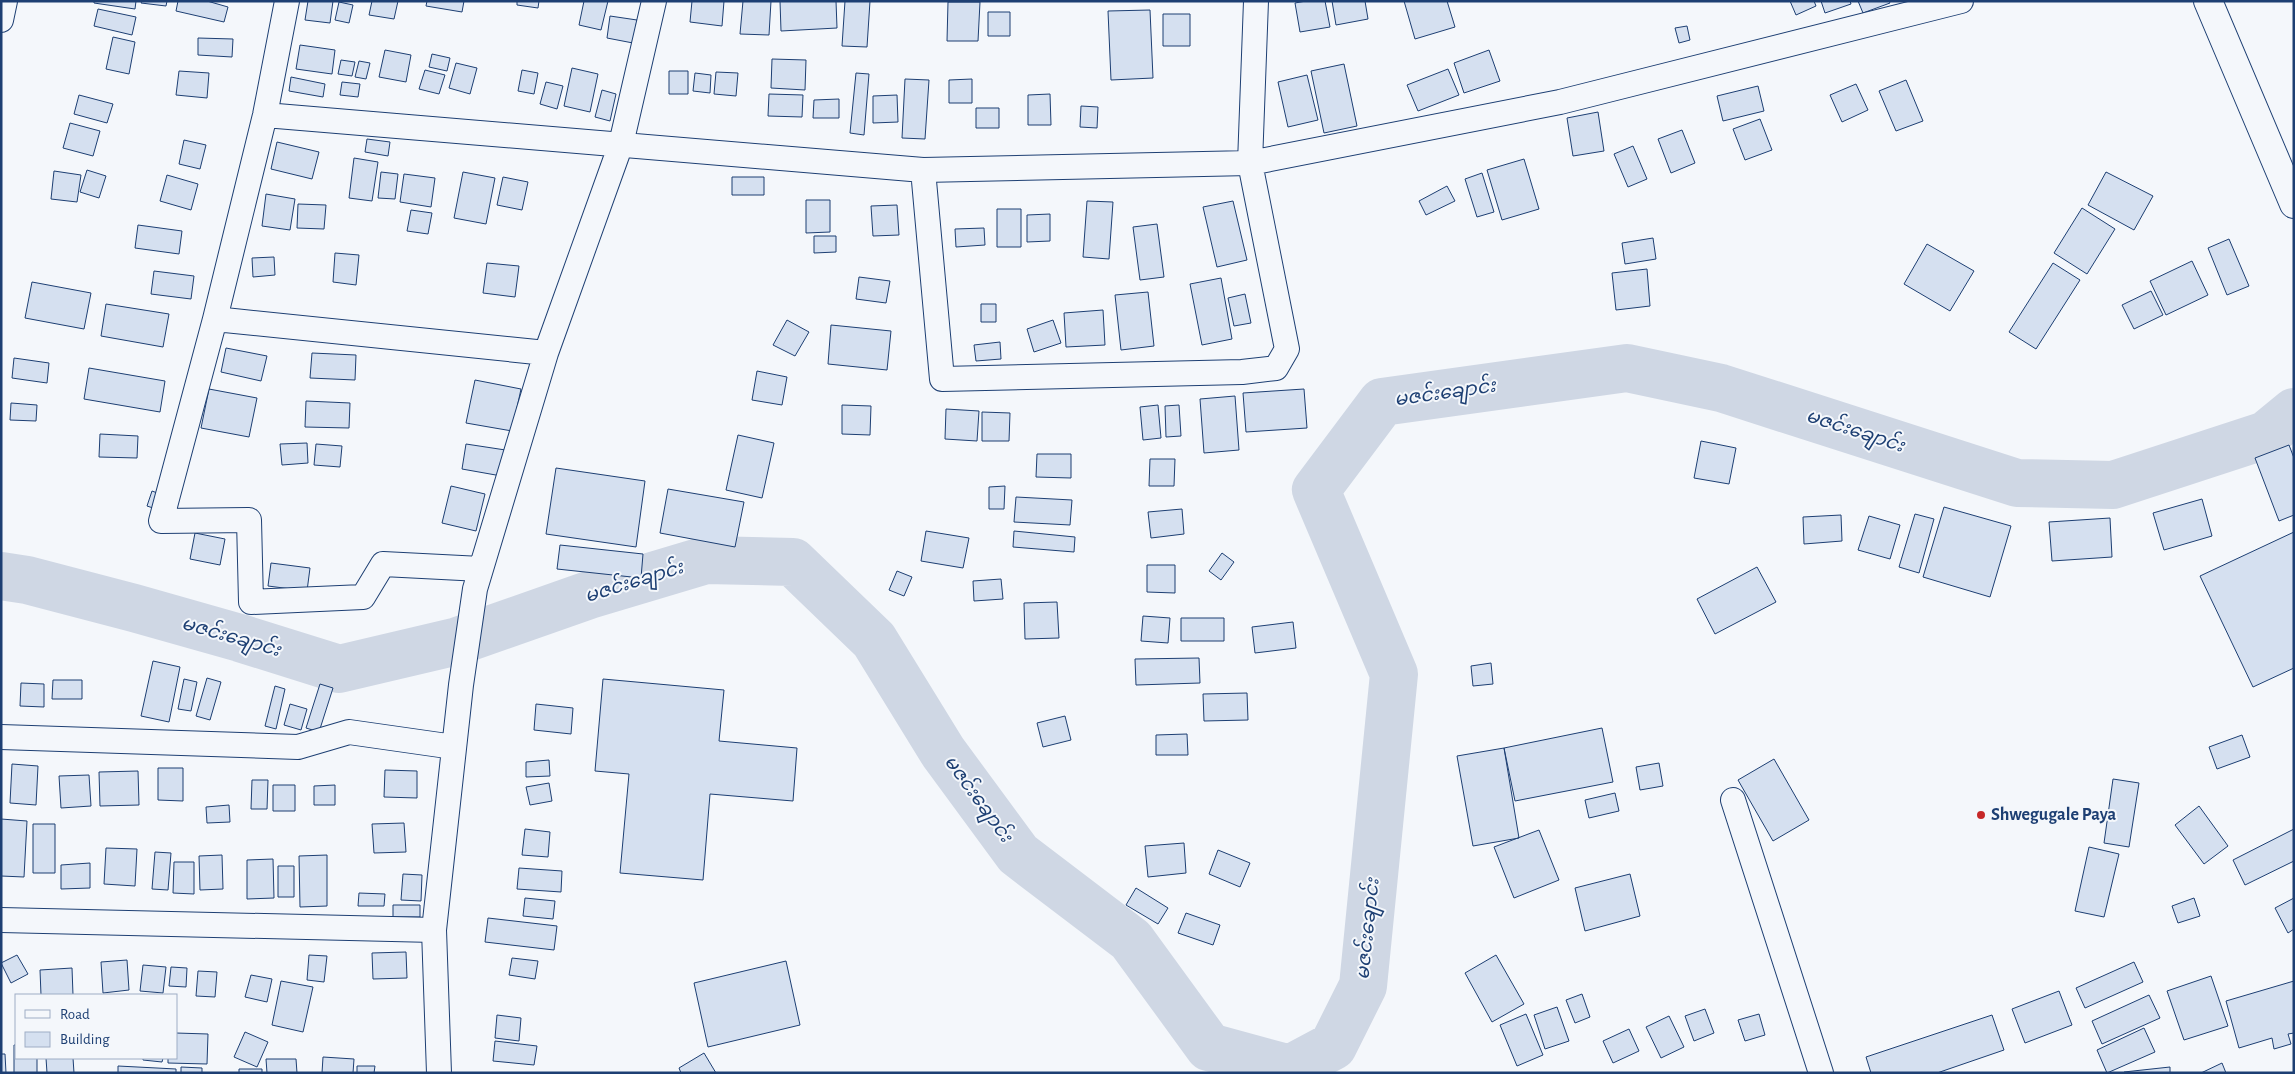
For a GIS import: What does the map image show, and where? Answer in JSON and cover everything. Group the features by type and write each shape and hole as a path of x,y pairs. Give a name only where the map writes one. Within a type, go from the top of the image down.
{"street":[{"path":"1,20 5,1"},
{"path":"287,1 265,115 215,319 161,521 249,520 251,602 363,597 383,564 478,579"},
{"path":"439,1073 434,930 460,684 478,579 546,353 621,144 654,1"},
{"path":"923,170 942,379 1242,372 1276,368 1287,349 1250,163 1256,1"},
{"path":"265,115 923,170 1250,163 1560,102 1961,1"},
{"path":"2208,1 2294,204"},
{"path":"215,319 546,353"},
{"path":"1,737 298,747 349,732 454,747"},
{"path":"1733,800 1821,1073"},
{"path":"1,920 434,930"}],"building":[{"path":"94,1 136,1 135,9 94,3"},
{"path":"142,1 167,1 166,6 141,3"},
{"path":"178,1 207,1 228,7 224,22 176,11"},
{"path":"308,1 333,1 330,23 305,20"},
{"path":"372,1 398,1 394,19 369,15"},
{"path":"427,1 464,1 462,12 426,6"},
{"path":"517,1 539,1 538,8 517,5"},
{"path":"584,1 608,1 601,30 579,25"},
{"path":"692,1 724,1 722,26 690,22"},
{"path":"743,1 771,1 769,35 740,34"},
{"path":"780,1 836,1 837,28 781,31"},
{"path":"845,1 870,1 867,47 842,46"},
{"path":"1325,1 1330,27 1300,32 1295,3"},
{"path":"1332,1 1365,1 1368,19 1336,25"},
{"path":"1404,1 1447,1 1455,27 1415,39"},
{"path":"1790,1 1814,1 1816,6 1796,15"},
{"path":"1821,1 1850,1 1851,4 1825,13"},
{"path":"1858,1 1889,1 1890,3 1863,13"},
{"path":"339,2 353,5 349,23 335,20"},
{"path":"948,2 980,2 978,41 947,41"},
{"path":"98,9 136,17 132,35 94,26"},
{"path":"1150,10 1153,78 1111,80 1108,11"},
{"path":"988,12 1010,12 1010,36 988,36"},
{"path":"1163,14 1190,14 1190,46 1163,46"},
{"path":"610,16 637,20 633,43 607,38"},
{"path":"1687,26 1690,40 1679,43 1675,28"},
{"path":"113,37 135,42 129,74 106,69"},
{"path":"198,38 233,39 232,57 198,55"},
{"path":"300,45 335,50 332,74 296,69"},
{"path":"385,50 411,55 406,82 379,77"},
{"path":"1489,50 1500,81 1464,93 1454,63"},
{"path":"432,54 450,58 447,71 429,67"},
{"path":"772,59 806,60 805,90 771,88"},
{"path":"341,60 355,62 352,76 338,74"},
{"path":"359,61 370,63 366,79 355,77"},
{"path":"456,63 477,68 470,94 449,88"},
{"path":"1344,64 1357,126 1324,133 1311,71"},
{"path":"572,68 598,74 590,112 564,106"},
{"path":"1448,69 1459,95 1418,111 1407,85"},
{"path":"425,70 445,75 439,94 419,89"},
{"path":"522,70 538,73 534,94 518,91"},
{"path":"179,71 209,73 207,98 176,95"},
{"path":"669,71 688,71 688,94 669,94"},
{"path":"716,72 738,73 736,96 714,94"},
{"path":"695,73 711,75 710,93 693,91"},
{"path":"856,73 869,74 864,135 850,133"},
{"path":"1307,75 1318,120 1288,127 1278,82"},
{"path":"291,77 325,84 323,97 289,91"},
{"path":"905,79 929,80 925,139 902,138"},
{"path":"972,79 972,103 949,103 949,80"},
{"path":"1906,80 1923,121 1896,131 1879,91"},
{"path":"342,82 360,84 358,97 340,95"},
{"path":"546,82 563,86 557,109 540,104"},
{"path":"1856,84 1868,110 1842,122 1830,95"},
{"path":"1758,86 1764,111 1723,121 1717,96"},
{"path":"602,90 616,94 610,121 595,117"},
{"path":"769,94 803,95 802,117 768,116"},
{"path":"1050,94 1051,125 1028,125 1028,95"},
{"path":"79,95 113,104 107,123 74,114"},
{"path":"897,95 898,122 873,123 873,96"},
{"path":"839,99 839,118 813,118 814,100"},
{"path":"1081,106 1098,107 1097,128 1080,127"},
{"path":"976,108 999,108 999,128 976,128"},
{"path":"1598,112 1604,151 1573,156 1567,118"},
{"path":"1760,119 1772,150 1745,160 1733,129"},
{"path":"70,123 100,131 93,156 63,148"},
{"path":"1682,130 1695,163 1671,173 1658,139"},
{"path":"367,139 390,142 388,156 365,152"},
{"path":"184,140 206,145 200,169 179,164"},
{"path":"277,142 319,152 312,179 271,169"},
{"path":"1633,146 1647,179 1628,187 1614,154"},
{"path":"354,158 378,162 372,201 349,198"},
{"path":"1524,159 1539,209 1502,220 1487,170"},
{"path":"87,170 106,176 99,198 80,192"},
{"path":"54,171 81,175 77,202 51,199"},
{"path":"381,172 398,174 395,199 378,198"},
{"path":"463,172 495,178 486,224 454,218"},
{"path":"2106,172 2153,196 2134,230 2088,205"},
{"path":"1482,173 1494,212 1477,217 1465,179"},
{"path":"404,174 435,178 431,207 400,202"},
{"path":"167,175 198,184 191,210 160,201"},
{"path":"503,177 528,182 522,210 497,205"},
{"path":"732,177 764,177 764,195 732,195"},
{"path":"1447,186 1455,201 1426,215 1419,201"},
{"path":"266,194 295,199 290,230 262,226"},
{"path":"806,200 830,200 830,232 806,233"},
{"path":"1087,201 1113,202 1109,259 1083,257"},
{"path":"1233,201 1247,260 1217,267 1203,207"},
{"path":"298,204 326,205 324,229 297,228"},
{"path":"897,205 899,235 873,236 871,206"},
{"path":"2082,208 2115,229 2087,274 2054,253"},
{"path":"997,209 1021,209 1021,247 997,247"},
{"path":"411,210 432,213 428,234 407,231"},
{"path":"1050,214 1050,241 1027,242 1027,215"},
{"path":"1157,224 1164,277 1140,280 1133,227"},
{"path":"138,225 182,231 179,254 135,248"},
{"path":"984,228 985,245 956,247 955,229"},
{"path":"814,236 836,236 836,252 814,253"},
{"path":"1653,238 1656,259 1625,264 1622,243"},
{"path":"2229,239 2249,286 2227,295 2208,248"},
{"path":"1927,244 1974,271 1950,311 1904,284"},
{"path":"335,253 359,255 356,285 333,282"},
{"path":"274,257 275,275 253,277 252,258"},
{"path":"2192,261 2208,295 2166,315 2150,281"},
{"path":"487,263 519,266 515,297 483,293"},
{"path":"2053,263 2080,280 2036,349 2009,332"},
{"path":"1647,269 1650,306 1616,310 1612,273"},
{"path":"154,271 194,276 191,299 151,294"},
{"path":"859,277 890,281 886,303 856,299"},
{"path":"1221,278 1232,339 1202,345 1190,284"},
{"path":"32,282 91,293 84,329 25,318"},
{"path":"2151,291 2163,315 2134,329 2122,305"},
{"path":"1148,292 1154,346 1121,350 1115,295"},
{"path":"1245,294 1251,323 1234,326 1228,298"},
{"path":"106,304 169,314 163,347 101,336"},
{"path":"981,304 996,304 996,322 981,322"},
{"path":"1103,310 1105,345 1066,347 1064,313"},
{"path":"787,320 809,332 795,356 773,345"},
{"path":"1053,320 1061,343 1034,352 1027,329"},
{"path":"831,325 891,331 887,370 828,364"},
{"path":"1000,342 1001,359 976,361 974,345"},
{"path":"226,348 267,356 261,381 221,372"},
{"path":"312,353 356,355 355,380 310,378"},
{"path":"14,358 49,363 47,383 12,378"},
{"path":"89,368 165,381 160,412 84,399"},
{"path":"757,371 787,377 782,405 752,400"},
{"path":"475,380 521,389 512,431 466,423"},
{"path":"209,389 257,398 249,437 201,428"},
{"path":"1304,389 1307,428 1246,432 1243,393"},
{"path":"1235,396 1239,450 1204,453 1200,399"},
{"path":"306,401 350,403 349,428 305,427"},
{"path":"11,403 37,405 36,421 10,420"},
{"path":"842,405 871,406 870,435 842,434"},
{"path":"1158,405 1161,438 1143,440 1140,407"},
{"path":"1179,405 1181,436 1166,437 1165,406"},
{"path":"946,409 979,411 977,441 945,439"},
{"path":"982,412 1010,413 1009,441 982,441"},
{"path":"100,434 138,436 137,458 99,457"},
{"path":"738,435 774,443 762,498 726,490"},
{"path":"1701,441 1736,448 1729,484 1694,478"},
{"path":"307,443 308,463 282,465 280,444"},
{"path":"316,444 342,446 340,467 314,465"},
{"path":"466,444 512,451 507,477 462,469"},
{"path":"2289,445 2294,458 2294,515 2279,521 2255,458"},
{"path":"1037,454 1071,454 1071,478 1036,477"},
{"path":"1150,459 1175,459 1174,486 1149,486"},
{"path":"556,468 645,481 636,547 546,534"},
{"path":"451,486 485,494 476,531 442,523"},
{"path":"1005,486 1004,509 989,509 989,487"},
{"path":"668,489 744,502 735,547 660,533"},
{"path":"152,491 176,500 171,514 147,506"},
{"path":"1016,497 1072,500 1070,525 1014,522"},
{"path":"2202,499 2212,536 2164,550 2153,513"},
{"path":"1944,507 2011,526 1990,597 1923,577"},
{"path":"1182,509 1184,534 1151,538 1148,512"},
{"path":"1915,514 1934,519 1919,573 1899,567"},
{"path":"1841,515 1842,541 1804,544 1803,517"},
{"path":"1869,516 1900,525 1890,559 1858,550"},
{"path":"2110,518 2112,557 2052,561 2049,522"},
{"path":"926,531 969,538 963,568 921,561"},
{"path":"1014,531 1075,537 1074,552 1013,547"},
{"path":"2294,532 2294,668 2253,687 2200,576"},
{"path":"195,533 225,539 220,565 190,559"},
{"path":"560,545 643,554 641,578 557,569"},
{"path":"1222,553 1234,562 1221,580 1209,571"},
{"path":"271,563 310,568 307,591 268,586"},
{"path":"1147,565 1175,565 1175,593 1147,592"},
{"path":"1757,567 1776,602 1715,634 1697,599"},
{"path":"897,571 912,577 904,596 889,590"},
{"path":"1001,579 1003,599 974,601 973,581"},
{"path":"1057,602 1059,638 1025,639 1024,603"},
{"path":"1143,616 1170,618 1168,643 1141,641"},
{"path":"1181,618 1224,618 1224,641 1181,641"},
{"path":"1293,622 1296,648 1255,653 1252,627"},
{"path":"1199,658 1200,683 1136,685 1135,659"},
{"path":"153,661 180,667 169,722 141,716"},
{"path":"1491,663 1493,684 1473,686 1471,666"},
{"path":"207,678 221,682 210,720 196,716"},
{"path":"184,679 197,682 191,711 178,709"},
{"path":"603,679 724,690 719,741 797,748 793,801 710,794 703,880 620,873 629,774 595,771"},
{"path":"53,680 82,680 82,699 52,699"},
{"path":"21,683 44,684 44,707 20,706"},
{"path":"320,684 333,688 319,732 306,728"},
{"path":"275,686 285,689 276,729 265,726"},
{"path":"1247,693 1248,720 1204,721 1203,694"},
{"path":"290,704 307,709 301,730 284,725"},
{"path":"536,704 573,708 571,734 534,730"},
{"path":"1065,716 1071,740 1043,747 1037,723"},
{"path":"1602,728 1613,782 1515,801 1504,748"},
{"path":"1187,734 1188,755 1156,755 1156,735"},
{"path":"2242,735 2250,757 2217,769 2209,747"},
{"path":"1504,748 1519,838 1473,846 1457,756"},
{"path":"1774,759 1809,820 1773,841 1738,780"},
{"path":"549,760 550,776 526,777 526,762"},
{"path":"1659,763 1663,786 1640,790 1636,767"},
{"path":"12,764 38,766 36,805 10,803"},
{"path":"158,768 183,768 183,801 158,800"},
{"path":"385,770 417,771 417,798 384,797"},
{"path":"138,771 139,805 100,806 99,772"},
{"path":"89,775 91,806 61,808 59,776"},
{"path":"2113,779 2139,783 2129,847 2104,843"},
{"path":"252,780 268,780 267,809 251,809"},
{"path":"549,783 552,801 530,805 526,787"},
{"path":"273,785 295,785 295,811 273,811"},
{"path":"335,785 335,805 314,805 314,786"},
{"path":"1615,793 1619,811 1589,818 1585,800"},
{"path":"229,805 230,822 207,823 206,807"},
{"path":"2199,806 2228,846 2204,864 2175,825"},
{"path":"1,819 27,821 24,877 1,876"},
{"path":"404,823 406,852 374,853 372,824"},
{"path":"33,824 55,824 55,873 33,873"},
{"path":"525,829 550,832 548,857 522,855"},
{"path":"2294,829 2294,861 2245,885 2233,860"},
{"path":"1539,830 1559,880 1514,898 1494,847"},
{"path":"1184,843 1186,873 1148,877 1145,846"},
{"path":"2089,847 2119,854 2104,917 2075,911"},
{"path":"106,848 137,849 135,886 104,884"},
{"path":"1218,850 1250,863 1240,887 1209,874"},
{"path":"155,852 171,853 168,890 152,889"},
{"path":"222,855 223,889 200,890 199,856"},
{"path":"327,855 327,906 300,907 299,856"},
{"path":"273,859 274,898 247,899 247,860"},
{"path":"174,862 194,862 194,894 173,893"},
{"path":"90,863 90,888 61,889 61,865"},
{"path":"278,866 294,866 294,897 278,897"},
{"path":"519,868 562,871 561,892 517,889"},
{"path":"403,874 422,875 421,901 401,900"},
{"path":"1630,874 1640,916 1585,931 1575,888"},
{"path":"1136,888 1168,908 1158,924 1126,905"},
{"path":"359,893 385,894 384,906 358,906"},
{"path":"525,898 555,901 553,919 523,916"},
{"path":"2194,898 2200,916 2178,923 2172,906"},
{"path":"2294,898 2294,929 2288,933 2275,908"},
{"path":"393,905 420,905 420,917 393,917"},
{"path":"1186,913 1220,925 1213,945 1178,933"},
{"path":"488,918 557,926 554,950 485,942"},
{"path":"406,952 407,978 373,979 372,953"},
{"path":"17,955 28,974 11,983 1,963"},
{"path":"309,955 327,956 324,982 307,980"},
{"path":"1496,955 1524,1004 1492,1022 1465,973"},
{"path":"512,958 538,961 535,979 509,975"},
{"path":"127,960 129,990 103,993 101,962"},
{"path":"786,961 800,1025 708,1047 694,983"},
{"path":"2134,962 2143,982 2085,1008 2076,988"},
{"path":"143,965 166,967 163,993 140,991"},
{"path":"171,967 187,968 186,987 169,986"},
{"path":"72,968 73,994 41,994 40,970"},
{"path":"198,971 217,972 215,997 196,996"},
{"path":"251,975 272,979 267,1002 245,997"},
{"path":"2211,976 2228,1026 2184,1040 2167,991"},
{"path":"281,981 313,987 303,1032 272,1025"},
{"path":"2294,981 2294,1033 2288,1034 2291,1044 2274,1049 2272,1038 2239,1048 2226,1001"},
{"path":"2059,991 2072,1025 2025,1043 2012,1009"},
{"path":"1582,994 1590,1017 1575,1023 1566,1000"},
{"path":"2149,995 2160,1018 2102,1044 2092,1021"},
{"path":"1557,1007 1569,1041 1545,1049 1534,1015"},
{"path":"1705,1009 1714,1033 1694,1041 1685,1016"},
{"path":"1526,1014 1543,1055 1517,1066 1500,1025"},
{"path":"1759,1014 1765,1035 1745,1041 1738,1020"},
{"path":"497,1015 521,1018 519,1041 495,1038"},
{"path":"1992,1015 2004,1050 1937,1073 1871,1073 1866,1057"},
{"path":"1669,1016 1684,1047 1661,1058 1646,1027"},
{"path":"2144,1028 2155,1052 2107,1073 2097,1050"},
{"path":"1629,1029 1639,1051 1613,1063 1603,1041"},
{"path":"245,1032 268,1042 257,1067 234,1057"},
{"path":"178,1033 208,1034 207,1064 168,1063 168,1059 178,1059"},
{"path":"495,1041 537,1046 534,1065 493,1061"},
{"path":"15,1045 15,1059 37,1059 37,1073 14,1073"},
{"path":"704,1053 716,1073 681,1073 679,1068"},
{"path":"1,1054 5,1054 6,1073 1,1073"},
{"path":"323,1057 354,1059 353,1073 322,1073"},
{"path":"46,1059 73,1059 74,1073 47,1073"},
{"path":"143,1059 163,1059 162,1062"},
{"path":"266,1059 296,1059 297,1073 267,1073"},
{"path":"2222,1063 2226,1073 2201,1073"},
{"path":"118,1066 176,1069 176,1073 118,1073"},
{"path":"357,1066 375,1066 374,1073 357,1073"},
{"path":"181,1067 202,1068 202,1073 181,1073"},
{"path":"2170,1067 2170,1073 2124,1073 2124,1072"},
{"path":"239,1069 262,1069 262,1073 239,1073"}],"waterway":[{"name":"မဇင်းချောင်း","path":"1,576 27,580 134,608 339,669 458,641 589,595 706,560 793,562 874,640 943,752 1018,854 1131,940 1209,1047 1290,1069 1333,1046 1363,986 1394,674 1316,490 1382,402 1627,368 1721,388 2017,483 2113,485 2266,435 2294,412"}],"place":[{"name":"Shwegugale Paya","path":"1981,815"}]}
